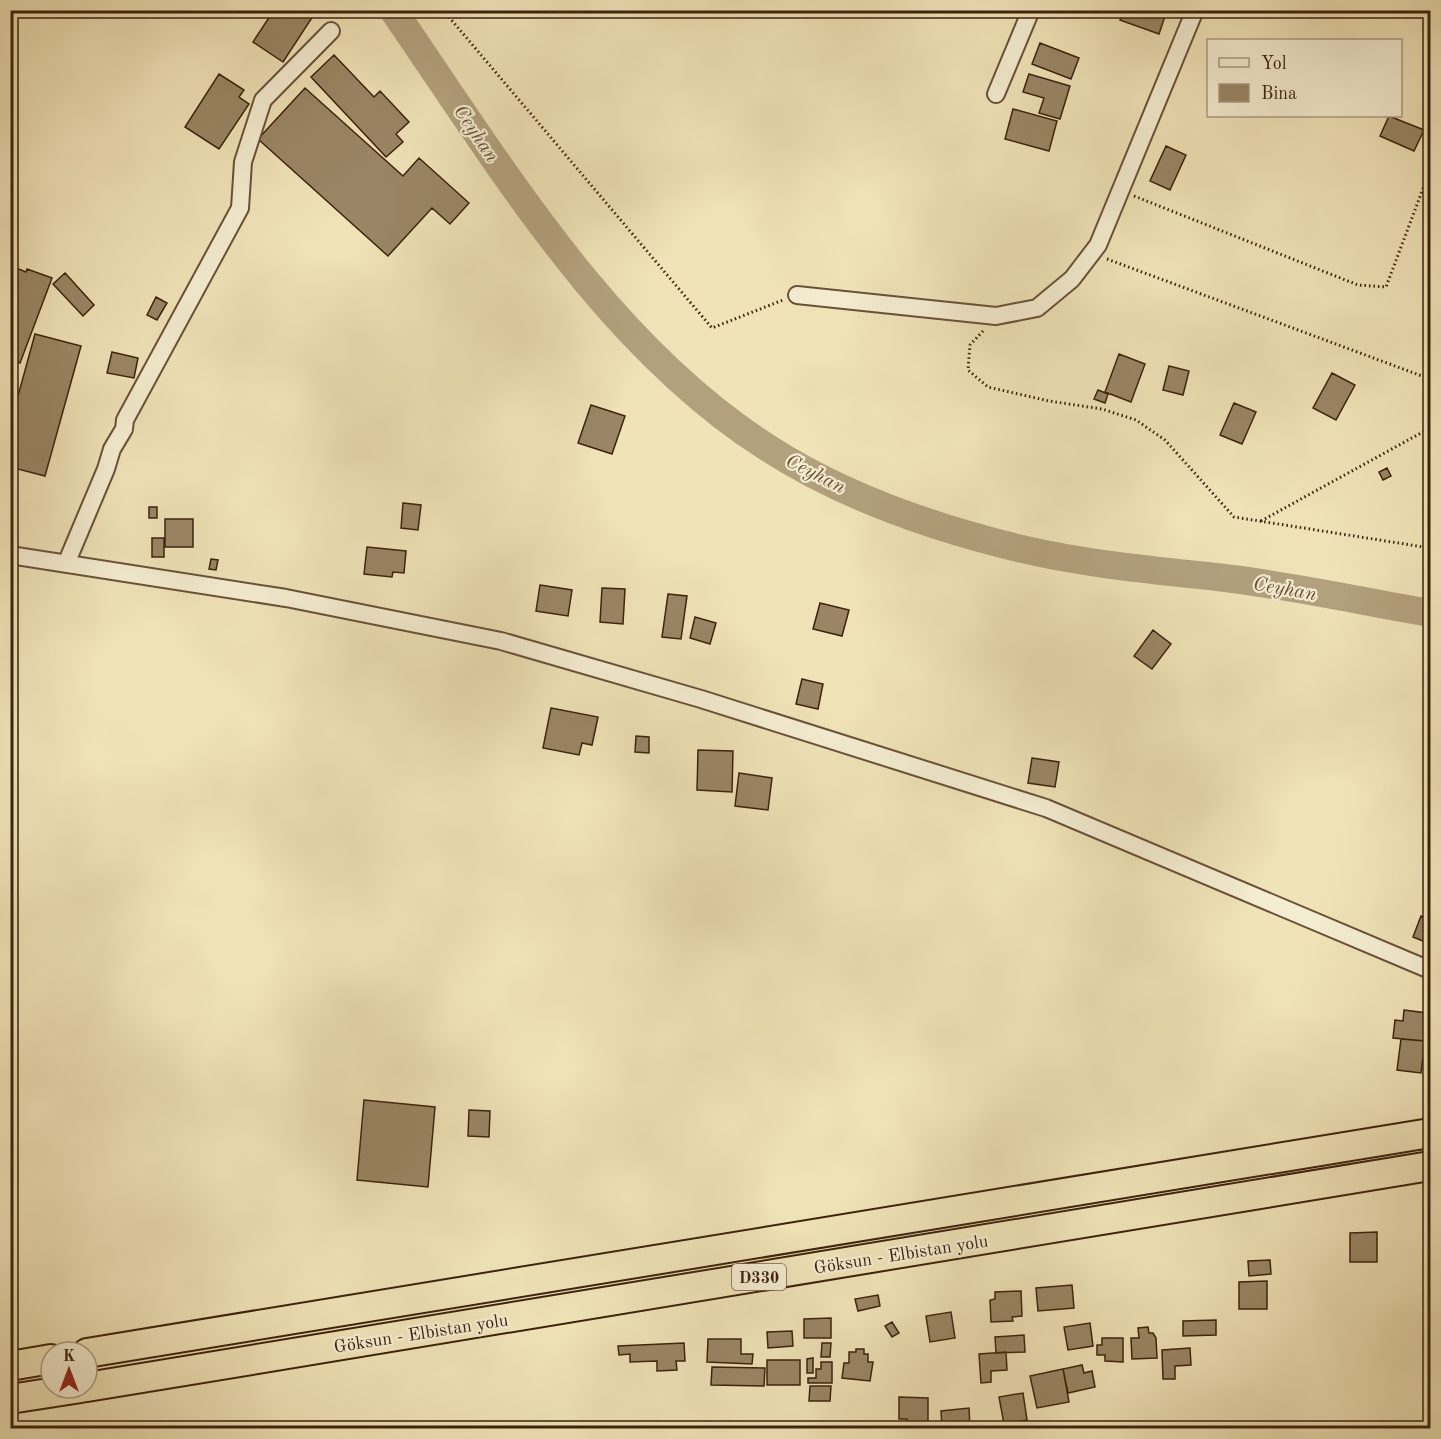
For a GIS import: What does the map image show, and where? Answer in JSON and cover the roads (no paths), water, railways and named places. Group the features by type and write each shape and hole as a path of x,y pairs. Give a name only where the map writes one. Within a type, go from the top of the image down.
{"highway":[{"name":"Göksun - Elbistan yolu","path":"99,1351 1431,1132"},
{"name":"Göksun - Elbistan yolu","path":"99,1385 1431,1166"},
{"path":"10,1366 39,1361"},
{"path":"10,1399 39,1395"}],"street":[{"path":"996,94 1031,10"},
{"path":"797,295 996,316 1037,308 1072,279 1098,245 1195,10"},
{"path":"66,564 112,449 124,429 125,420 240,208 243,162 263,100 331,31"},
{"path":"10,555 286,598 501,641 701,699 1046,808 1431,970"}],"waterway":[{"name":"Ceyhan","path":"393,10 516,190 606,305 656,358 710,406 797,466 827,482 890,509 923,521 1022,549 1094,563 1270,584 1430,613"}]}
